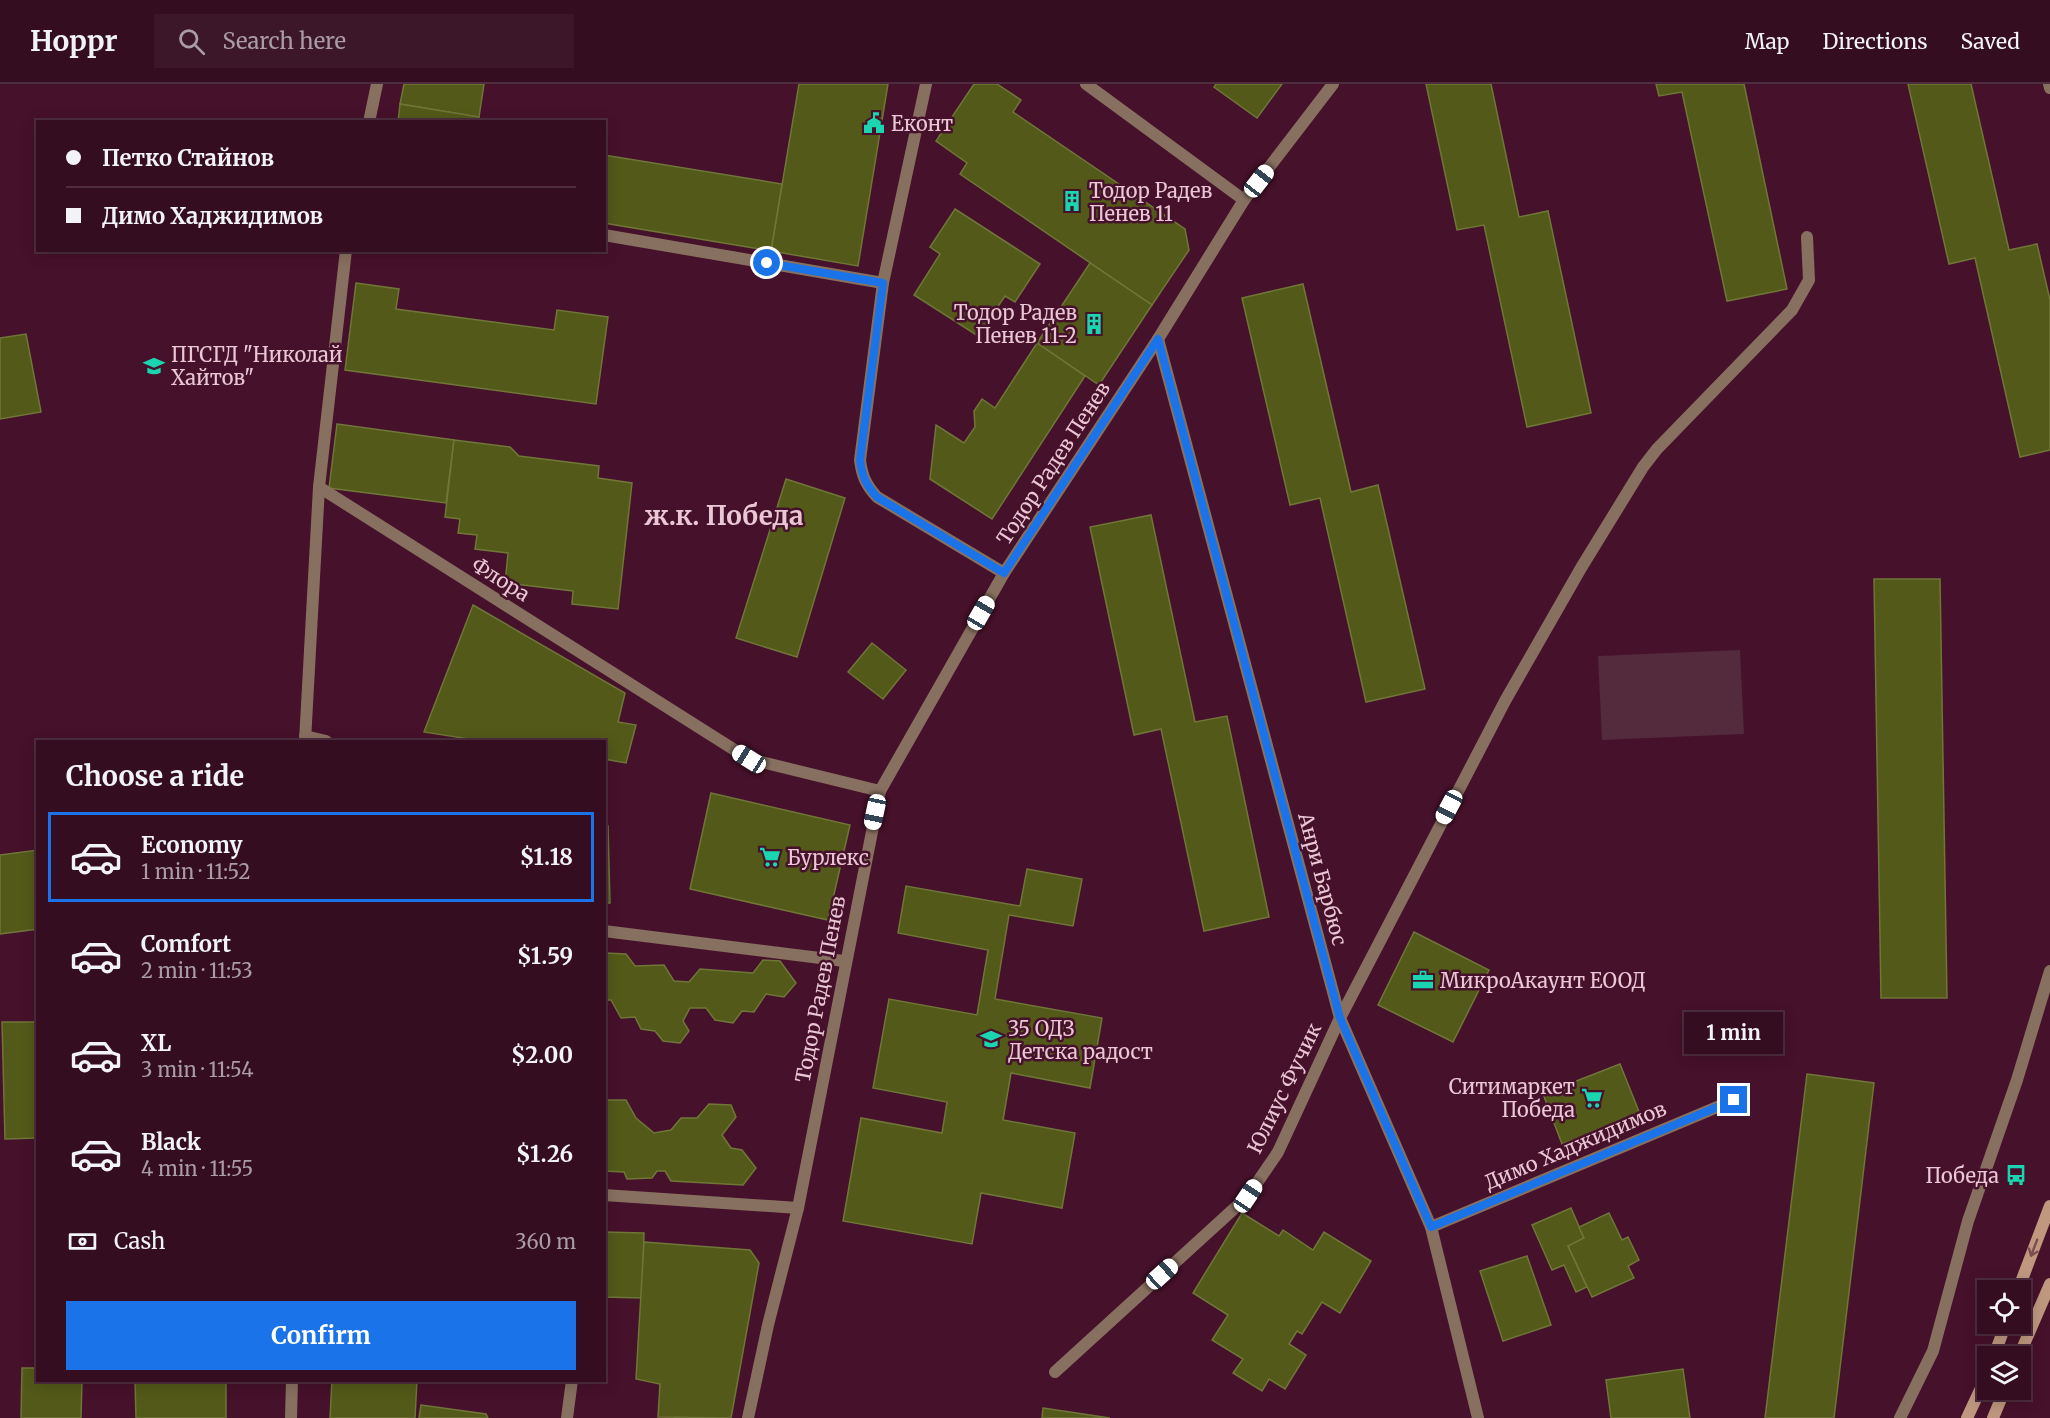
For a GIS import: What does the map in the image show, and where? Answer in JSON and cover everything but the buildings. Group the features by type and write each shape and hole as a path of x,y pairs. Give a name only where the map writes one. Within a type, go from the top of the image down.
{"main road":[{"path":"2022,1280 2050,1206"},
{"path":"2023,1346 2050,1284"},
{"path":"1967,1418 1977,1396"},
{"path":"1993,1418 2000,1400"}],"street":[{"path":"369,120 377,84"},
{"path":"926,84 883,283 860,460 861,474 867,487 877,497 1004,573"},
{"path":"1086,84 1244,200"},
{"name":"Тодор Радев Пенев","path":"748,1418 768,1325 798,1208 844,961 880,791 1004,573 1158,339 1244,200 1333,84"},
{"path":"606,235 883,283"},
{"name":"Юлиус Фучик","path":"1055,1372 1248,1196 1278,1152 1340,1018 1505,701 1581,568 1643,467 1657,449 1792,310 1809,280 1807,237"},
{"path":"305,739 319,487 346,252"},
{"name":"Анри Барбюс","path":"1158,339 1340,1018 1431,1227 1478,1418"},
{"name":"Флора","path":"319,487 749,759 880,791"},
{"path":"606,931 844,961"},
{"path":"1900,1418 1933,1351 1968,1221 2017,1080 2050,970"},
{"name":"Димо Хаджидимов","path":"1431,1227 1734,1100"},
{"path":"606,1195 798,1208"},
{"path":"291,1418 292,1382"},
{"path":"567,1418 572,1382"}],"shaded area":[{"path":"1740,650 1744,734 1602,740 1598,656"}],"place":[{"name":"Еконт","path":"874,123"},
{"name":"Тодор Радев Пенев 11","path":"1072,201"},
{"name":"Тодор Радев Пенев 11-2","path":"1094,324"},
{"name":"ПГСГД \"Николай Хайтов\"","path":"154,366"},
{"name":"Бурлекс","path":"770,857"},
{"name":"МикроАкаунт ЕООД","path":"1423,980"},
{"name":"35 ОДЗ Детска радост","path":"991,1039"},
{"name":"Ситимаркет Победа","path":"1592,1098"},
{"name":"Победа","path":"2016,1175"}],"district":[{"name":"ж.к. Победа","path":"724,515"}],"route":[{"path":"767,263 883,283 860,460 861,474 867,487 877,497 1004,573 1158,339 1340,1018 1431,1227 1734,1100"}]}
